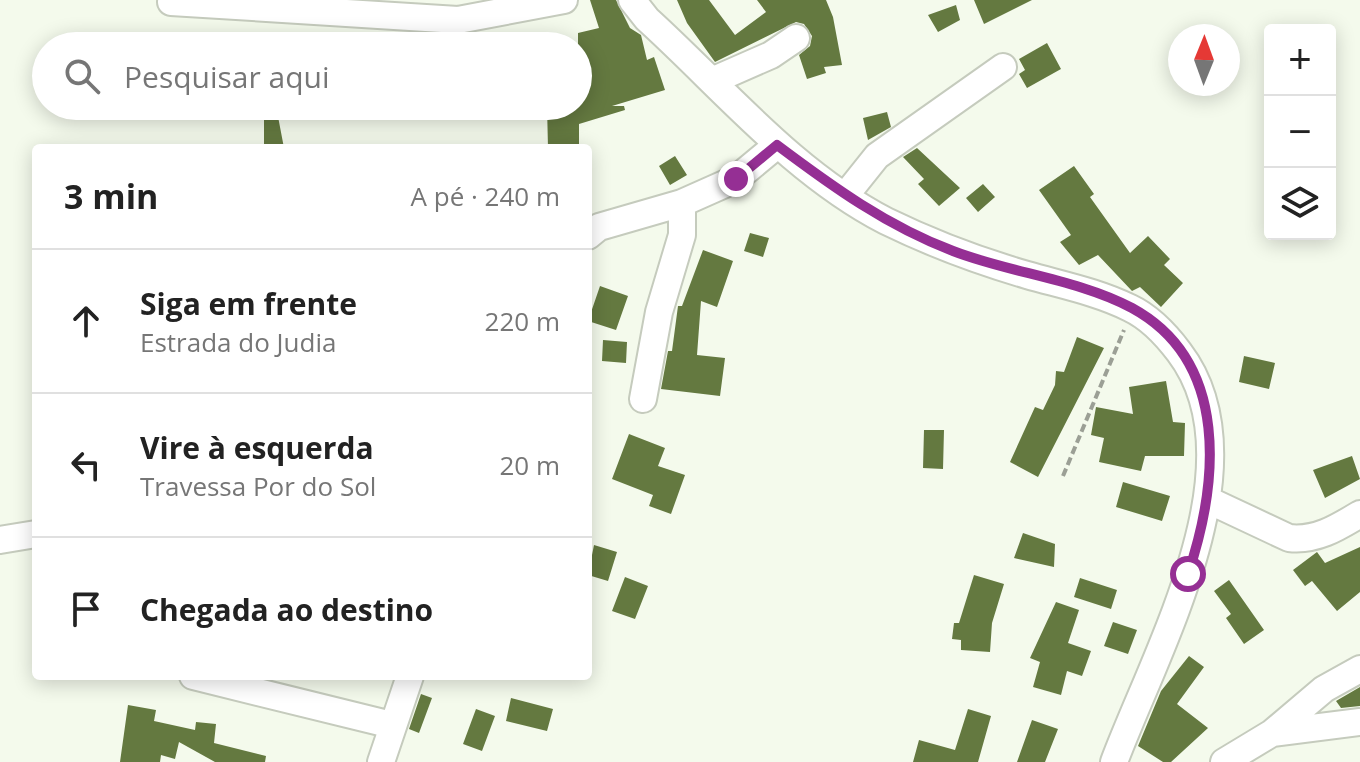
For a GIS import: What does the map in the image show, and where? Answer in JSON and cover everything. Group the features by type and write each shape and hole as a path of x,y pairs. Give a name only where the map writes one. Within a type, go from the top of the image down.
{"street":[{"path":"171,2 458,20 564,0"},
{"path":"632,0 647,19 714,80 777,145 845,196 885,220 952,250 1098,294 1133,309 1168,337 1193,370 1209,412 1208,500 1188,574 1114,762"},
{"path":"714,80 771,55 796,38"},
{"path":"845,196 877,156 1003,67"},
{"path":"592,234 610,223 682,203 736,179 777,145"},
{"path":"643,399 659,312 682,235 682,203"},
{"path":"1208,500 1289,538 1315,538 1360,514"},
{"path":"0,540 32,535"},
{"path":"1224,762 1272,733 1324,689 1360,669"},
{"path":"209,680 392,725"},
{"path":"381,762 409,680"},
{"path":"1272,733 1360,722"}],"path":[{"path":"1063,476 1133,309"}],"building":[{"path":"590,0 616,0 630,28 641,35 647,60 654,57 665,90 612,106 624,106 625,110 579,124 579,144 548,144 547,120 592,120 592,32 582,32 599,28"},
{"path":"677,0 709,0 735,35 766,12 757,0 826,0 833,17 842,65 824,67 826,73 807,79 799,55 810,46 812,36 804,24 796,22 715,62 687,23"},
{"path":"974,0 1032,0 984,24"},
{"path":"956,5 960,20 938,32 928,15"},
{"path":"1047,43 1061,69 1027,88 1019,74 1025,70 1019,59"},
{"path":"887,112 891,127 868,140 863,118"},
{"path":"264,120 279,120 283,144 264,144"},
{"path":"917,148 960,188 939,206 918,184 924,179 903,157"},
{"path":"675,156 687,175 670,185 659,166"},
{"path":"1074,166 1094,194 1090,197 1130,253 1148,236 1170,259 1164,265 1183,283 1161,307 1140,287 1132,291 1098,255 1079,265 1060,242 1071,235 1039,190"},
{"path":"983,184 995,197 978,212 966,198"},
{"path":"750,233 769,238 763,257 744,251"},
{"path":"703,250 733,261 717,307 701,301 697,355 725,358 720,396 661,389 668,351 672,351 678,306 682,306"},
{"path":"600,286 628,296 616,330 592,322 592,309"},
{"path":"1077,337 1104,348 1038,477 1010,462 1035,407 1043,410 1055,385 1056,371 1064,372"},
{"path":"603,340 627,342 626,363 602,361"},
{"path":"1244,356 1275,363 1269,389 1239,382"},
{"path":"1166,381 1173,422 1185,423 1184,456 1145,456 1141,471 1099,462 1104,438 1091,435 1096,407 1133,414 1129,387"},
{"path":"924,430 944,430 943,469 923,468"},
{"path":"629,434 665,448 658,466 685,475 671,514 649,506 653,495 612,479"},
{"path":"1352,456 1360,479 1325,498 1313,470"},
{"path":"1123,482 1170,496 1162,521 1116,507"},
{"path":"1023,533 1055,544 1054,567 1014,558"},
{"path":"594,545 617,552 608,581 592,576"},
{"path":"1360,547 1360,592 1337,611 1312,581 1305,586 1293,570 1317,552 1325,563"},
{"path":"974,575 1004,584 992,623 990,652 961,650 961,640 952,639 954,623 959,623"},
{"path":"625,577 648,586 635,619 612,611"},
{"path":"1080,578 1117,590 1111,609 1074,597"},
{"path":"1229,580 1264,630 1244,644 1226,618 1231,614 1214,591"},
{"path":"1056,602 1079,610 1068,643 1091,651 1082,676 1067,671 1061,695 1033,687 1040,662 1030,658"},
{"path":"1113,622 1137,630 1128,654 1104,646"},
{"path":"1189,656 1204,667 1177,704 1208,728 1171,762 1163,762 1138,746 1161,691"},
{"path":"1360,687 1360,706 1341,708 1336,701"},
{"path":"421,694 432,698 419,733 409,729"},
{"path":"511,698 553,709 547,731 506,721"},
{"path":"128,705 156,710 154,721 195,730 196,722 216,724 214,743 266,756 265,762 215,762 179,742 175,759 161,755 160,762 120,762"},
{"path":"476,709 495,716 482,751 463,744"},
{"path":"968,709 991,716 978,762 913,762 919,740 955,750"},
{"path":"1032,720 1058,729 1045,762 1017,762"}],"route":[{"path":"736,179 777,145 845,196 885,220 952,250 1098,294 1133,309 1168,337 1193,370 1209,412 1208,500 1188,574"}]}
